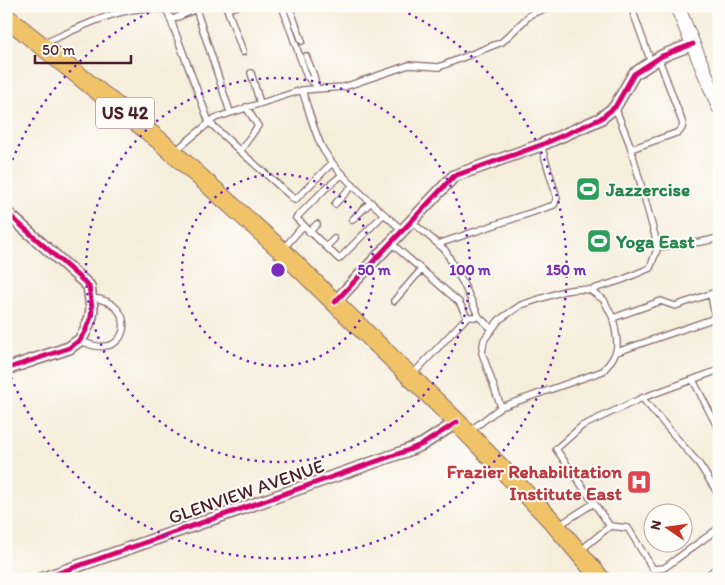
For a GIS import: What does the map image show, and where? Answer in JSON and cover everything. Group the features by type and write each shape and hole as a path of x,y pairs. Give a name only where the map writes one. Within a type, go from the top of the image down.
{"main road":[{"name":"US 42","path":"6,16 172,153 281,250 463,428 556,526 601,579"}],"street":[{"path":"677,6 719,108"},
{"path":"335,302 454,176 541,145 600,119 615,107 634,74 655,60 693,44"},
{"path":"6,212 84,280 88,286 91,298 91,317 80,340 62,351 6,370"},
{"name":"GLENVIEW AVENUE","path":"41,579 406,451 463,428"}],"lane":[{"path":"237,6 227,8 243,52"},
{"path":"282,6 307,77 316,86"},
{"path":"289,6 302,42"},
{"path":"172,153 214,118 316,86 344,87 409,65 439,67 502,42 531,14 554,6"},
{"path":"631,6 683,124 679,132 631,149"},
{"path":"171,20 197,8 230,112"},
{"path":"42,45 97,20 137,9 167,10 209,122 240,151 295,200 332,163"},
{"path":"306,56 316,86"},
{"path":"250,73 260,103"},
{"path":"302,90 323,150 332,163 402,230"},
{"path":"501,407 482,353 484,340 499,320 521,305 564,291 590,290 622,280 650,268 658,248 631,149 615,107"},
{"path":"240,151 258,126 246,108"},
{"path":"438,244 554,205 557,198 541,145"},
{"path":"343,174 296,218 303,226 339,259 384,214"},
{"path":"335,204 353,185"},
{"path":"352,220 371,202"},
{"path":"411,221 445,250 479,317 492,329"},
{"path":"310,232 317,224"},
{"path":"281,250 303,226"},
{"path":"658,248 719,238"},
{"path":"326,247 334,239"},
{"path":"391,243 459,302 467,318"},
{"path":"394,301 421,270"},
{"path":"463,428 501,407 603,371 613,360 617,352 613,318 604,300 590,290"},
{"path":"613,318 661,301 675,306 719,291"},
{"path":"617,352 715,318 710,294"},
{"path":"80,340 92,346 106,346 120,339 124,327 121,314 113,306 101,299 91,298"},
{"path":"411,376 467,318 479,317"},
{"path":"610,526 556,449 582,426 642,398 719,370"},
{"path":"693,380 719,430"},
{"path":"642,398 699,464 719,495"},
{"path":"556,526 594,503"},
{"path":"579,553 610,526 628,528 653,569 664,568 719,528"},
{"path":"703,579 719,566"}],"cycle path":[{"path":"335,302 454,176 541,145 600,119 615,107 634,74 662,56 693,44"},
{"path":"6,212 89,286 92,308 91,317 85,332 80,340 69,348 6,369"},
{"path":"41,579 406,451 423,444 457,422"}],"place":[{"name":"Jazzercise","path":"588,189"},
{"name":"Yoga East","path":"599,241"},
{"name":"Frazier Rehabilitation Institute East","path":"639,482"}]}
